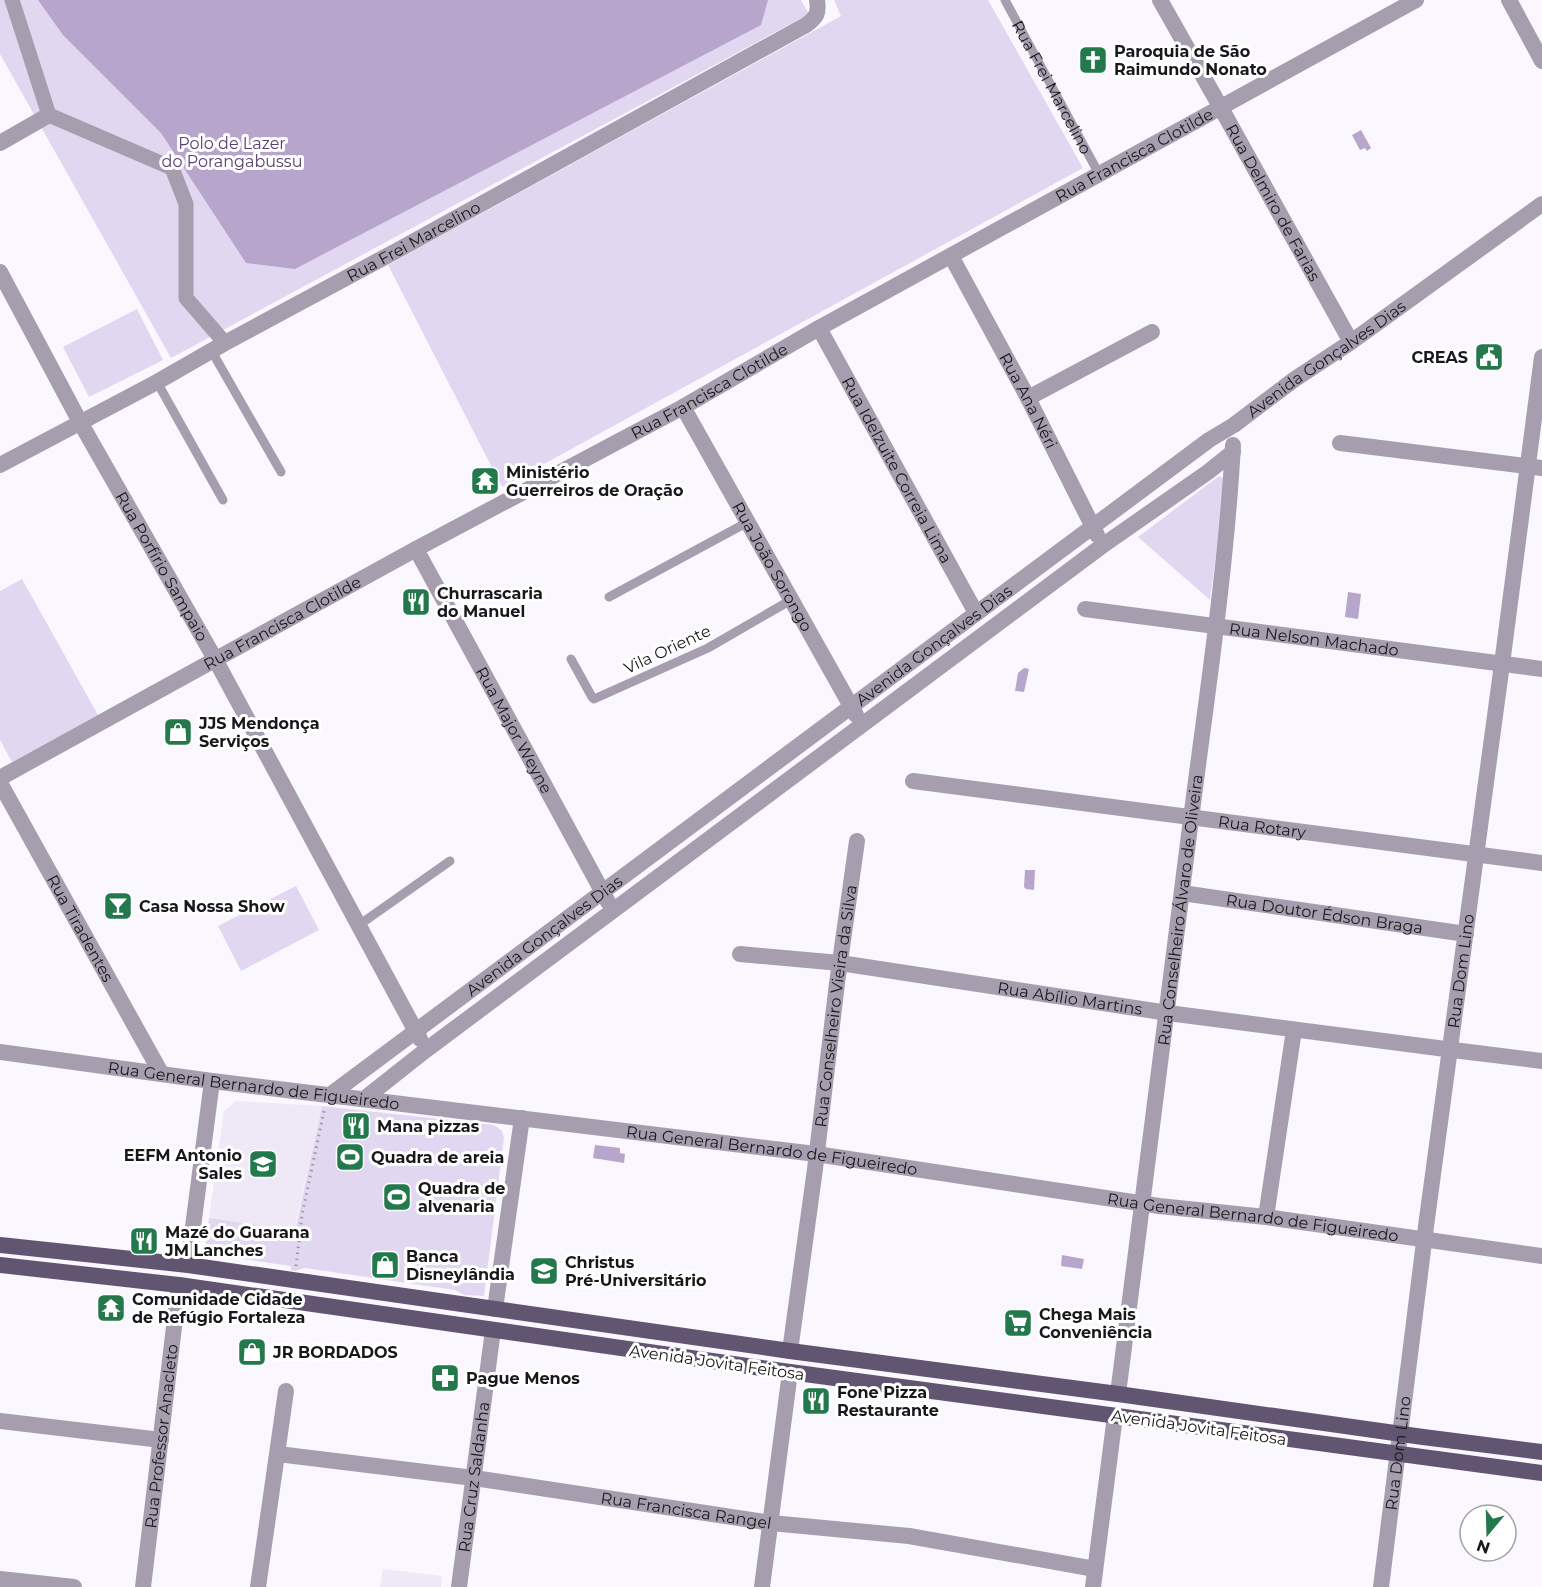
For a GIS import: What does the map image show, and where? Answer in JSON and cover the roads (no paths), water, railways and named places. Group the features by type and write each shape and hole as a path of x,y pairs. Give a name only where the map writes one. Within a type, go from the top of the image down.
{"main road":[{"name":"Avenida Jovita Feitosa","path":"0,1245 188,1265 790,1351 1542,1452"},
{"name":"Avenida Jovita Feitosa","path":"0,1265 179,1285 790,1372 1542,1473"}],"street":[{"path":"12,0 49,115 172,168 186,204 186,298 218,346"},
{"name":"Rua Delmiro de Farias","path":"1160,0 1351,342"},
{"name":"Rua Francisca Clotilde","path":"0,778 416,549 683,407 819,328 1416,0"},
{"path":"1509,0 1542,61"},
{"name":"Rua Frei Marcelino","path":"0,465 409,245 806,25 815,18 817,5"},
{"path":"0,143 49,115"},
{"name":"Avenida Gonçalves Dias","path":"328,1101 415,1032 1209,440 1234,425 1542,204"},
{"name":"Rua Ana Néri","path":"951,256 1028,398 1102,546"},
{"name":"Rua Porfírio Sampaio","path":"0,272 80,423 215,659 426,1050"},
{"name":"Rua Idelzuite Correia Lima","path":"819,328 976,613"},
{"path":"1028,398 1152,332"},
{"name":"Rua Dom Lino","path":"1381,1587 1424,1240 1502,664 1535,467 1542,357"},
{"name":"Rua João Sorongo","path":"683,407 862,727"},
{"name":"Rua Conselheiro Álvaro de Oliveira","path":"1118,1394 1217,626 1234,425"},
{"path":"1340,443 1535,467"},
{"name":"Avenida Gonçalves Dias","path":"364,1099 426,1050 1102,546 1233,452"},
{"name":"Rua Major Weyne","path":"416,549 614,911"},
{"name":"Rua Nelson Machado","path":"1085,609 1542,669"},
{"name":"Rua Rotary","path":"913,781 1542,863"},
{"name":"Rua Tiradentes","path":"0,783 161,1073"},
{"name":"Rua Conselheiro Vieira da Silva","path":"790,1351 857,841"},
{"name":"Rua Doutor Édson Braga","path":"1182,893 1466,934"},
{"name":"Rua Abílio Martins","path":"740,954 840,963 1294,1030 1542,1061"},
{"path":"1266,1217 1294,1030"},
{"name":"Rua General Bernardo de Figueiredo","path":"0,1052 161,1073 328,1101 364,1099 816,1154 1144,1203 1266,1217 1542,1256"},
{"path":"188,1265 212,1081"},
{"path":"495,1309 522,1118"},
{"name":"Rua Professor Anacleto","path":"143,1587 179,1285"},
{"name":"Rua Cruz Saldanha","path":"459,1587 493,1330"},
{"path":"762,1587 790,1372"},
{"path":"258,1587 286,1391"},
{"path":"1093,1587 1115,1416"},
{"path":"0,1421 161,1440"},
{"name":"Rua Francisca Rangel","path":"278,1454 474,1479 771,1523 909,1536 1095,1569"},
{"path":"0,1579 74,1587"}],"lane":[{"name":"Rua Frei Marcelino","path":"1005,0 1100,174"},
{"path":"218,346 281,472"},
{"path":"157,382 223,500"},
{"path":"609,597 748,522"},
{"name":"Vila Oriente","path":"571,659 594,699 708,648 791,600"},
{"path":"359,925 450,861"}],"place":[{"name":"Paroquia de São Raimundo Nonato","path":"1093,60"},
{"name":"CREAS","path":"1489,357"},
{"name":"Ministério Guerreiros de Oração","path":"485,481"},
{"name":"Churrascaria do Manuel","path":"416,602"},
{"name":"JJS Mendonça Serviços","path":"178,732"},
{"name":"Casa Nossa Show","path":"118,906"},
{"name":"Mana pizzas","path":"356,1126"},
{"name":"Quadra de areia","path":"350,1157"},
{"name":"EEFM Antonio Sales","path":"263,1164"},
{"name":"Quadra de alvenaria","path":"397,1197"},
{"name":"Mazé do Guarana JM Lanches","path":"144,1241"},
{"name":"Banca Disneylândia","path":"385,1265"},
{"name":"Christus Pré-Universitário","path":"544,1271"},
{"name":"Comunidade Cidade de Refúgio Fortaleza","path":"111,1308"},
{"name":"Chega Mais Conveniência","path":"1018,1323"},
{"name":"JR BORDADOS","path":"252,1352"},
{"name":"Pague Menos","path":"445,1378"},
{"name":"Fone Pizza Restaurante","path":"816,1401"}],"park label":[{"name":"Polo de Lazer do Porangabussu","path":"232,152"}]}
